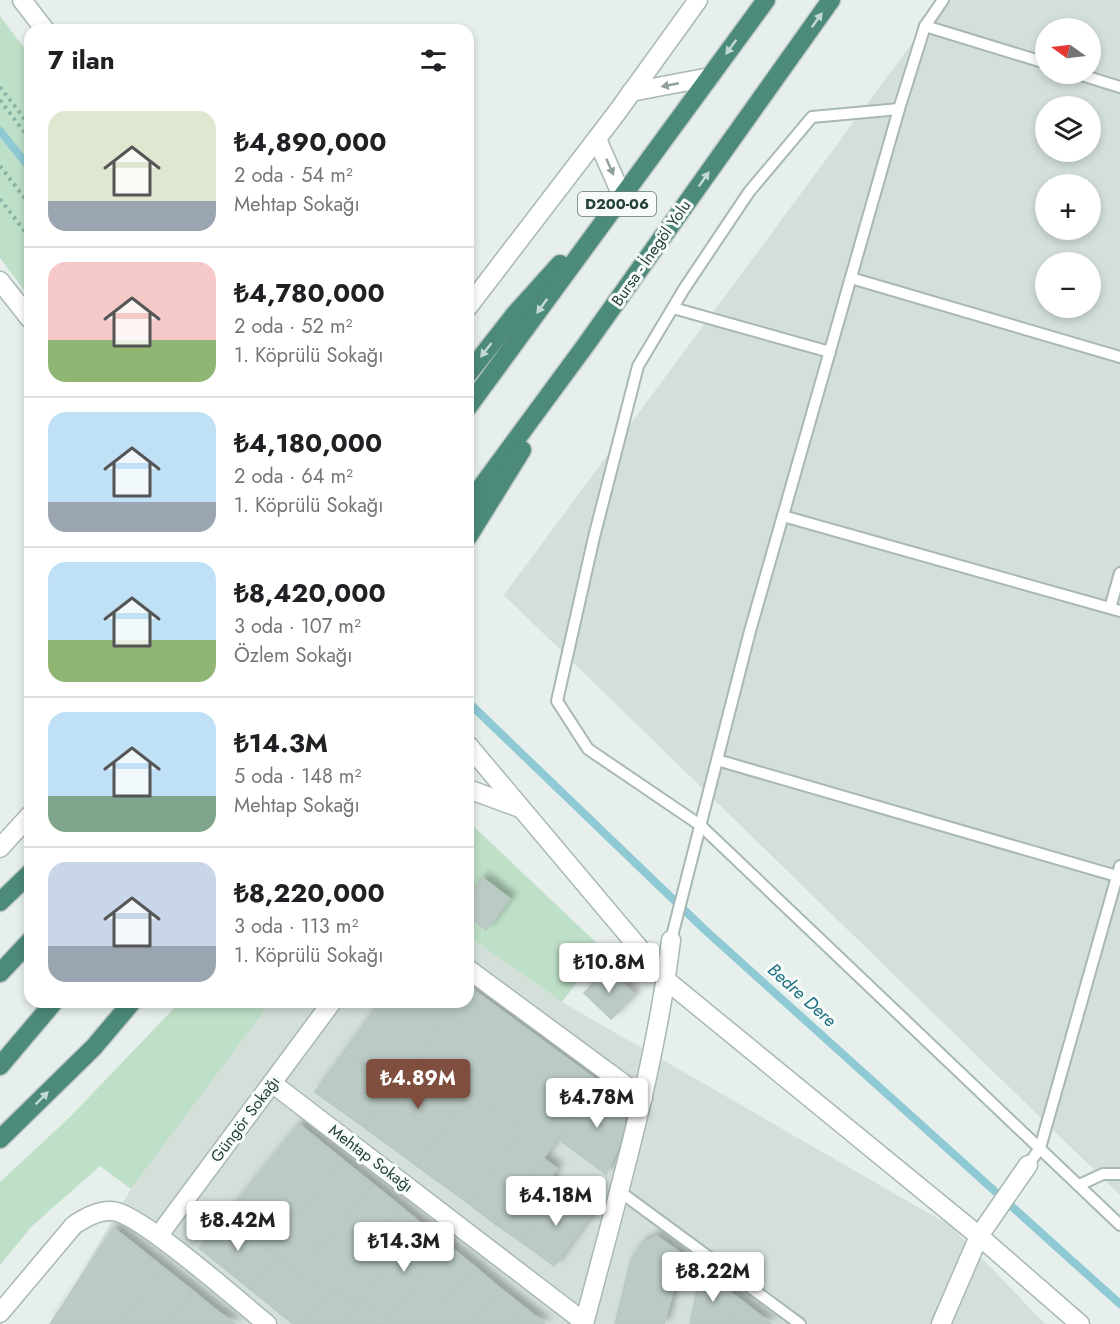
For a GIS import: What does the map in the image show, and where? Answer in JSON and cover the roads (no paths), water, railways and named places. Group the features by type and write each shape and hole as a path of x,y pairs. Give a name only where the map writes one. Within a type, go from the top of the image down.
{"highway":[{"name":"D200-06","path":"474,399 766,0"},
{"name":"Bursa - İnegöl Yolu","path":"474,497 585,346 831,0"},
{"path":"474,366 515,314 622,196"},
{"path":"474,527 585,346"},
{"path":"0,902 24,879"},
{"path":"0,974 24,948"},
{"path":"0,1066 49,1008"},
{"path":"0,1139 94,1047 127,1008"}],"street":[{"path":"22,0 40,24"},
{"path":"474,299 597,138 698,0"},
{"path":"631,92 710,77"},
{"path":"597,138 622,196"},
{"path":"0,281 24,312"},
{"path":"474,752 666,980 979,1236 1080,1324"},
{"path":"474,791 521,808"},
{"path":"0,848 6,832 24,819"},
{"path":"584,1323 643,1098 657,1036 671,940"},
{"path":"474,973 643,1098"},
{"name":"Güngör Sokağı","path":"159,1235 328,1008"},
{"name":"Mehtap Sokağı","path":"272,1083 584,1323"},
{"path":"941,1324 979,1236 1028,1165"},
{"path":"0,1313 74,1225 87,1217 113,1211 126,1214 159,1235 267,1324"}],"lane":[{"path":"671,940 783,516 899,109 925,26 942,0"},
{"path":"925,26 1035,60"},
{"path":"1101,81 1120,87"},
{"path":"899,109 812,117 749,192 638,366 594,537 557,701 588,749 700,825 1120,1225"},
{"path":"851,278 1120,357"},
{"path":"673,308 830,352"},
{"path":"783,516 1115,609 1120,573"},
{"path":"717,760 1119,874 1040,1148 1028,1165"},
{"path":"1080,1185 1103,1174 1120,1174"},
{"path":"619,1191 800,1324"}],"waterway":[{"name":"Bedre Dere","path":"0,131 24,161"},
{"name":"Bedre Dere","path":"474,708 704,929 1120,1304"}]}
